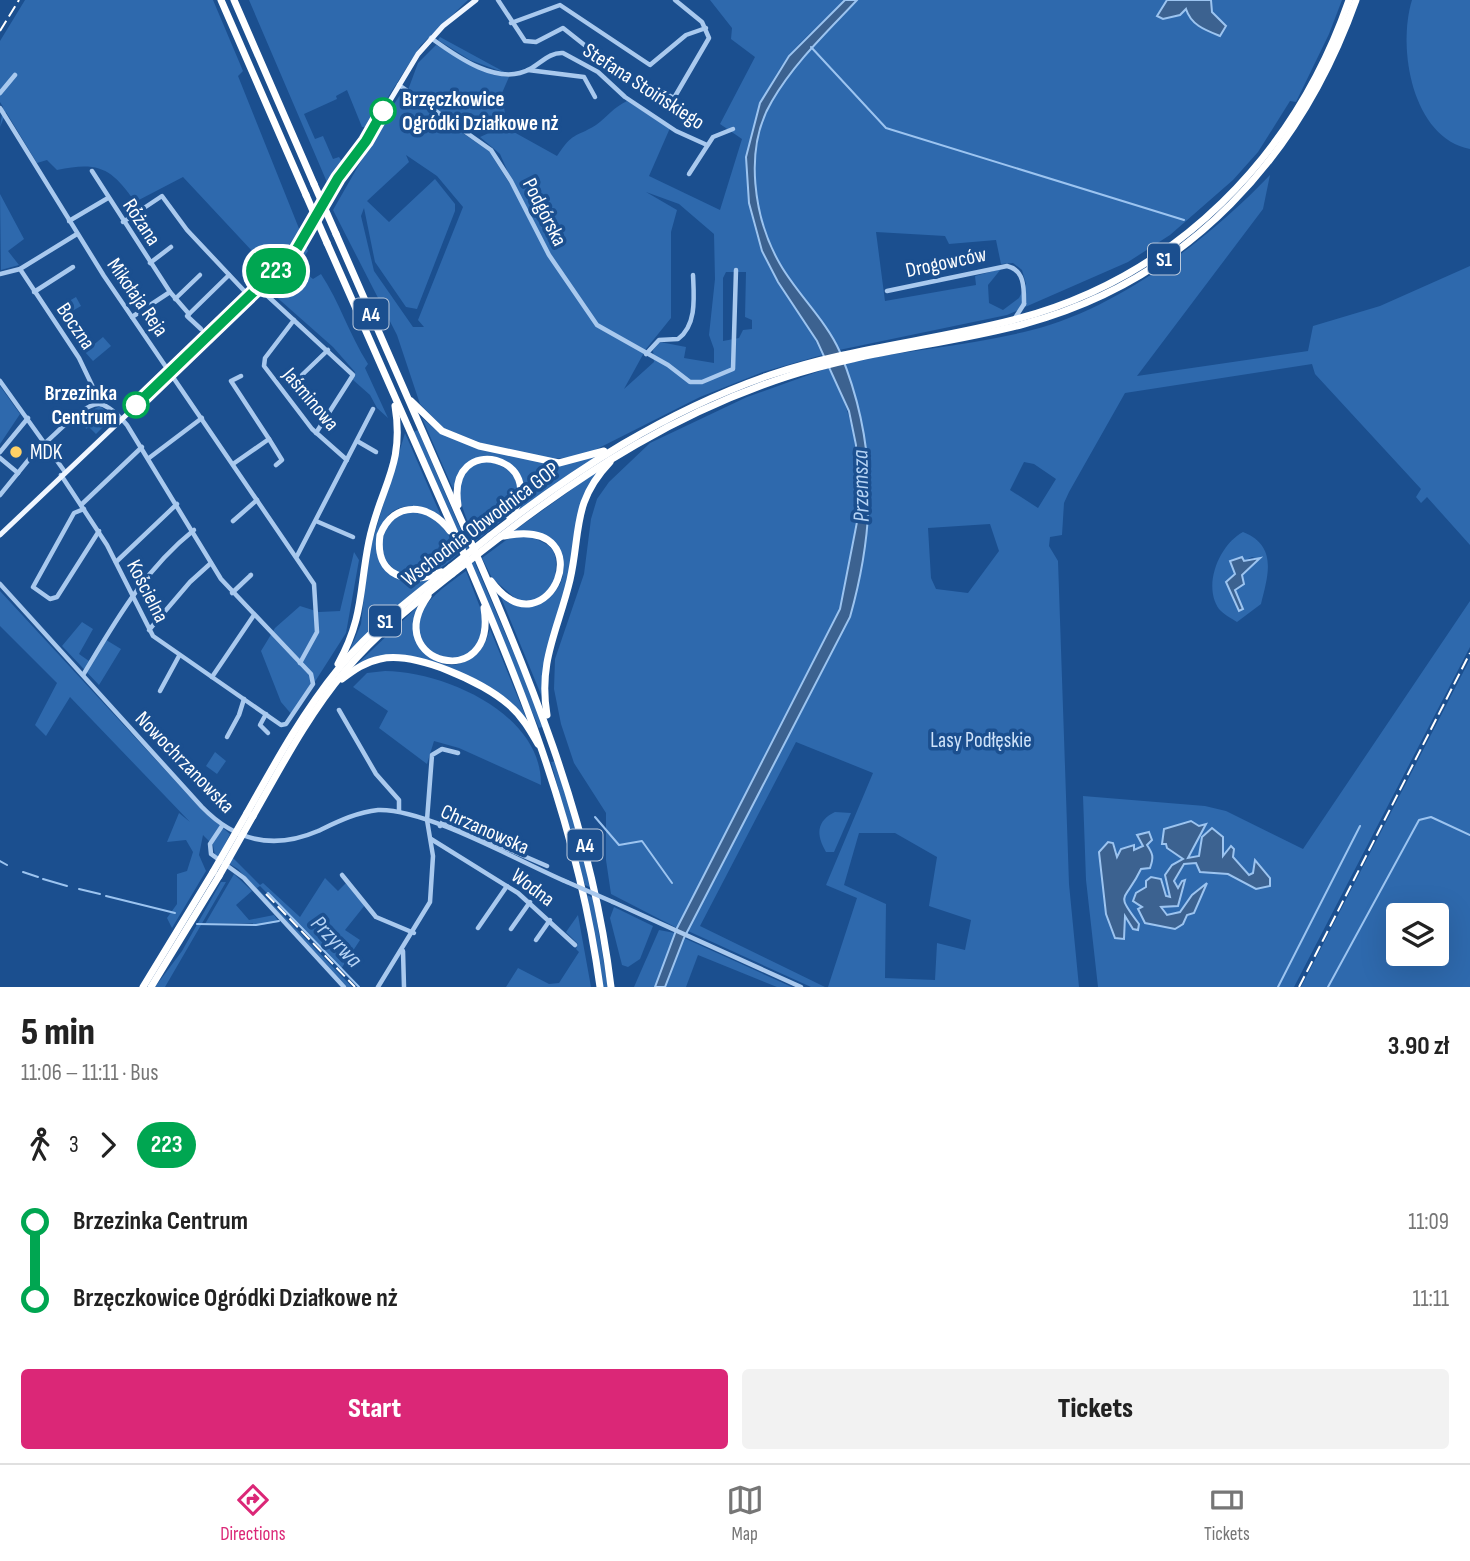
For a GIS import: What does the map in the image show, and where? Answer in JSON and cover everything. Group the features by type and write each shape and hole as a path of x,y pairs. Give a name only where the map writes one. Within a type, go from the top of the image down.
{"highway":[{"name":"A4","path":"221,0 482,598 549,766 585,893 600,987"},
{"name":"A4","path":"234,0 482,567 550,733 591,872 611,987"},
{"name":"S1","path":"880,349 1037,313 1091,293 1142,266 1178,242 1223,204 1273,148 1300,108 1325,62 1349,0"},
{"name":"S1","path":"880,349 1005,328 1054,315 1118,287 1175,252 1228,208 1282,146 1320,85 1356,0"},
{"name":"Wschodnia Obwodnica GOP","path":"151,987 300,722 376,629 504,526 613,453 715,404 810,366 880,349"},
{"path":"330,684 356,626 371,533 396,461 399,433 393,395"},
{"path":"406,395 442,431 478,446 559,463 613,453"},
{"name":"Wschodnia Obwodnica GOP","path":"330,684 452,570 613,453"},
{"path":"550,733 544,696 545,663 569,583 578,517 587,491 613,453"},
{"path":"459,516 456,487 460,474 480,460 496,460 513,470 521,489 518,505 504,526"},
{"path":"452,570 424,578 400,577 382,559 380,535 395,514 417,508 437,516 459,545"},
{"path":"482,567 500,591 515,601 537,601 556,587 561,564 551,543 526,533 500,537"},
{"path":"435,587 421,608 415,629 425,650 444,661 467,657 482,642 487,624 482,598"},
{"path":"330,684 377,659 396,657 424,663 472,681 508,704 524,722 549,766"},
{"name":"Wschodnia Obwodnica GOP","path":"143,987 216,874"}],"main road":[{"path":"0,535 287,262 338,178 366,141 431,38 476,0"}],"street":[{"path":"498,0 525,41 531,43 563,28 611,66 674,98 709,38 706,28 675,0"},
{"path":"511,23 560,5 650,65 686,35 706,28"},
{"name":"Stefana Stoińskiego","path":"431,38 494,73 513,75 528,70 557,52 563,53 598,72 625,97 676,131 707,145"},
{"name":"Stefana Stoińskiego","path":"528,70 584,77 595,97"},
{"path":"0,93 15,75"},
{"name":"Podgórska","path":"399,85 491,150 511,181 549,255 593,320 612,336 693,383 733,369 736,270"},
{"name":"Mikołaja Reja","path":"0,108 77,234 297,555 314,584 317,598 317,632 300,663"},
{"name":"Stefana Stoińskiego","path":"689,174 707,145 718,134 733,129"},
{"name":"Różana","path":"92,171 150,263 201,330"},
{"path":"123,222 162,196 187,230 250,297"},
{"name":"Różana","path":"69,221 108,198"},
{"path":"0,274 20,269 77,234"},
{"name":"Różana","path":"150,263 171,247"},
{"name":"Drogowców","path":"887,291 1012,266 1021,275 1024,304"},
{"name":"Mikołaja Reja","path":"34,292 73,267"},
{"name":"Boczna","path":"20,269 79,358 101,404"},
{"path":"175,299 200,275"},
{"path":"188,315 229,275"},
{"path":"646,354 659,340 678,339 686,330 694,307 693,275"},
{"path":"259,288 353,375 316,433"},
{"path":"132,317 170,292"},
{"path":"1014,320 1024,304 1037,313"},
{"name":"Jaśminowa","path":"294,320 265,358 264,366 316,433 346,460"},
{"path":"302,375 328,350"},
{"path":"241,376 231,381 282,460 275,465"},
{"name":"Kościelna","path":"0,381 44,442 99,531 133,592 149,630 179,656 266,714"},
{"path":"0,495 44,442 78,413 101,404 121,419 142,447 194,530 211,563 232,593 314,680 302,705 284,725 266,714 260,726 268,733"},
{"path":"297,555 373,409"},
{"path":"0,452 28,418"},
{"path":"149,458 202,418"},
{"path":"233,464 269,439"},
{"path":"356,441 376,452"},
{"path":"99,531 57,597 50,599 33,587 75,513 142,447"},
{"path":"0,458 18,473"},
{"path":"233,521 257,500"},
{"path":"116,562 177,504"},
{"path":"316,521 353,537"},
{"path":"83,675 133,592 172,548 194,530"},
{"path":"149,630 190,582 211,563"},
{"path":"232,593 251,575"},
{"name":"Nowochrzanowska","path":"0,584 222,825 245,837 276,842 300,838 363,813 399,811"},
{"path":"212,677 254,615"},
{"path":"295,658 305,653"},
{"path":"160,691 179,656"},
{"path":"227,737 244,699"},
{"path":"339,710 376,774 399,800 399,811"},
{"path":"378,987 396,956 414,933 430,902 431,839 427,820 432,755 442,749 458,753"},
{"name":"Chrzanowska","path":"399,811 441,823 547,866"},
{"name":"Chrzanowska","path":"441,823 801,987"},
{"path":"222,825 210,844 211,854 244,878 344,987"},
{"name":"Wodna","path":"431,839 530,902 575,945"},
{"path":"342,875 376,917 414,933"},
{"path":"478,928 507,886"},
{"path":"511,929 530,902"},
{"path":"536,940 550,920"},
{"path":"403,950 404,987"}],"green space":[{"path":"25,0 213,0 243,71 238,76 308,251 297,267 313,279 321,274 328,285 368,364 365,368 388,418 377,408 370,395 352,379 355,372 333,347 256,279 265,269 265,265 183,177 135,202 119,181 103,170 83,166 57,170 47,160 37,163 6,112 0,127 3,107 0,102 0,41"},
{"path":"249,0 468,0 421,45 369,127 362,127 347,90 336,96 337,99 304,114 315,139 323,136 333,159 339,157 343,163 329,187"},
{"path":"710,0 845,0 794,50 773,81 761,105 748,157 748,184 757,237 774,275 822,355 763,372 700,397 583,456 551,459 484,444 443,428 420,404 397,335 333,210 402,92 489,151 520,200 500,154 480,137 500,128 512,131 557,156 571,139 596,125 627,101 670,128 649,176 720,210 742,139 720,124 755,57 731,39 732,28","holes":["406,155 437,176 463,207 418,320 424,327 413,327 374,271 361,216 364,208 375,262 406,307 417,309 455,211 455,204 435,179 389,222 367,201 409,162","646,192 679,204 714,234 715,279 709,335 714,349 714,363 684,358 686,347 660,342 653,350 654,362 624,389 646,349 671,318 671,232 677,210","726,272 746,272 745,317 752,320 752,329 743,330 739,338 723,341 723,278"]},
{"path":"857,0 1167,0 1158,15 1163,19 1186,8 1191,19 1199,26 1220,35 1226,26 1212,12 1211,0 1342,0 1329,34 1296,102 1290,101 1258,152 1233,180 1170,235 1128,262 1007,315 839,350 794,288 771,248 760,213 755,175 759,137 771,102 800,61","holes":["876,232 945,236 949,244 996,240 1001,264 1013,263 1022,270 1026,284 1019,298 1003,310 989,303 988,285 1001,269 975,276 976,285 885,301"]},
{"path":"1412,0 1470,0 1470,149 1450,141 1434,128 1422,110 1408,65 1408,20"},
{"path":"440,37 508,74 470,60 438,40"},
{"path":"436,45 493,75 509,77 502,93 505,114 501,125 495,124 471,133 408,90 418,63"},
{"name":"Lasy Podłęskie","path":"1270,175 1263,209 1137,376 1308,351 1313,326 1380,306 1470,266 1470,545 1427,497 1421,503 1416,497 1421,489 1315,374 1312,364 1125,393 1064,503 1062,535 1050,537 1049,546 1058,561 1069,884 1079,987 828,987 857,898 826,885 873,773 796,742 700,926 825,987 811,987 688,931 850,617 865,549 868,489 861,430 843,363 1009,335 1065,320 1097,306 1161,268 1246,199","holes":["1024,462 1034,464 1056,479 1038,508 1010,490","990,524 999,551 968,593 936,589 931,578 928,528","859,833 895,833 937,857 929,906 971,920 965,950 937,943 935,980 885,978 886,904 844,885"]},
{"path":"0,194 24,239 8,251 19,265 1,270"},
{"path":"76,297 81,306 62,317 57,308"},
{"path":"103,337 111,346 93,361 85,352"},
{"path":"828,368 842,397 857,456 857,516 840,609 677,928 611,894 606,860 606,813 574,763 561,724 554,689 555,659 584,574 591,519 597,499 609,482 650,443 747,397"},
{"path":"0,386 20,414 0,444"},
{"path":"100,406 113,417 96,434 89,427 86,429 81,416"},
{"path":"422,418 438,431 556,464 600,455 513,515 521,500 521,481 494,458 462,469 453,489"},
{"path":"418,430 545,726 539,728 413,432"},
{"path":"405,433 441,516 421,507 398,508 386,518 379,556 406,580 431,578 349,652 361,624 369,552"},
{"path":"488,460 513,472 520,494 510,514 476,541 459,495 459,478 468,468"},
{"path":"599,470 590,483 580,510 568,582 544,667 542,697 500,595 516,603 532,604 546,599 556,590 562,578 563,564 556,551 542,538 527,532 511,533"},
{"path":"406,511 432,515 448,534 458,554 436,571 416,576 400,573 388,564 383,550 383,536 390,522"},
{"path":"1243,532 1254,538 1262,545 1268,562 1261,604 1237,622 1219,609 1212,589 1216,566 1227,546","holes":["1252,557 1258,559 1242,575 1235,590 1243,608 1234,603 1232,579 1235,574 1230,561 1244,561"]},
{"path":"525,535 550,547 556,558 554,586 535,600 517,600 492,578 482,558 509,538"},
{"path":"354,552 359,560 346,633 293,716 281,702 261,651 275,628 300,606 319,612 340,611"},
{"path":"466,571 483,615 479,645 461,658 437,657 421,641 417,630 418,620 430,600"},
{"path":"0,591 204,812 230,834 223,848 260,885 263,883 300,917 325,878 338,891 346,883 365,905 345,930 360,940 341,969 260,886 257,888 352,987 347,987 238,869 215,855 213,845 203,835 199,855 206,871 172,928 167,918 177,904 177,874 187,871 193,852 186,840 167,842 179,813 190,822 70,697 46,736 35,725 57,683 0,626"},
{"path":"1470,601 1470,647 1294,987 1098,987 1086,880 1083,796 1205,806 1226,811 1303,849"},
{"path":"417,607 415,624 418,638 433,659 444,664 456,665 469,660 483,647 490,629 527,720 492,689 396,655 351,670"},
{"path":"82,622 93,629 79,654 89,661 103,638 121,649 99,685 62,646"},
{"path":"1470,659 1470,987 1301,987"},
{"path":"385,671 435,679 486,702 508,718 526,737 537,760 541,785 459,748 434,741 427,764 379,728 388,711 353,687 367,673"},
{"path":"215,752 226,761 217,774 206,766"},
{"path":"557,761 592,888 585,885 551,762"},
{"path":"835,812 851,813 834,852 826,852 819,834 821,824"},
{"path":"234,874 252,891 236,905 249,920 274,915 279,922 254,926 253,923 205,924"},
{"path":"221,882 226,882 165,987 155,987 182,951"},
{"path":"587,895 593,898 608,987 603,987"},
{"path":"614,907 653,926 640,959 628,967 622,965 610,918"},
{"path":"578,915 591,987 506,987 518,968 549,984 559,983 579,952 576,949 578,944 566,932"},
{"path":"659,930 675,933 655,987 634,987"},
{"path":"684,938 792,987 777,987 698,955 686,987 665,987"}],"water":[{"name":"Przemsza","path":"845,0 857,0 801,61 772,101 757,140 755,184 758,205 771,246 787,275 834,340 852,385 861,418 869,484 865,549 859,583 850,617 684,938 665,987 655,987 677,928 840,609 857,522 856,445 849,411 817,341 778,282 762,251 749,203 746,157 760,103 789,56"},
{"path":"1167,0 1211,0 1212,12 1226,26 1220,36 1209,32 1195,23 1186,9 1180,15 1163,19 1157,16"},
{"path":"1242,557 1244,561 1260,558 1242,575 1244,584 1235,590 1243,609 1239,611 1226,582 1235,574 1230,561"},
{"path":"1191,821 1199,826 1206,824 1188,858 1199,856 1202,837 1212,828 1223,837 1223,856 1231,846 1234,849 1233,857 1249,875 1253,873 1255,860 1270,878 1270,886 1256,889 1228,874 1200,872 1196,863 1184,864 1174,881 1178,888 1185,880 1178,906 1161,907 1167,915 1180,912 1192,895 1207,883 1194,913 1187,915 1183,924 1175,929 1145,923 1138,909 1142,907 1133,901 1136,893 1146,887 1146,881 1151,877 1161,879 1166,896 1170,897 1165,875 1172,865 1183,859 1167,848 1166,844 1162,844 1164,829"},
{"path":"1149,832 1152,840 1147,845 1152,856 1150,868 1141,869 1124,901 1139,924 1138,930 1133,929 1125,916 1124,939 1115,938 1106,914 1099,852 1108,842 1113,843 1117,857 1121,849 1134,845 1134,850 1143,846 1137,835"}],"waterway":[{"path":"811,47 886,128 1184,220"},
{"path":"595,817 619,845 642,841 672,883"},
{"path":"1328,987 1419,820 1431,817 1470,835"},
{"path":"1278,987 1360,826"},
{"name":"Przyrwa","path":"0,861 7,865"},
{"name":"Przyrwa","path":"23,872 38,877"},
{"name":"Przyrwa","path":"43,879 67,886"},
{"name":"Przyrwa","path":"79,889 100,894"},
{"name":"Przyrwa","path":"268,893 359,987"},
{"name":"Przyrwa","path":"106,896 175,913"},
{"name":"Przyrwa","path":"197,924 256,925 279,921"}],"railway":[{"path":"0,31 19,0"},
{"path":"1299,987 1470,653"},
{"path":"266,894 355,987"}],"bus line":[{"name":"223","path":"136,405 295,252 338,178 366,141 383,111"}],"place":[{"name":"Brzęczkowice Ogródki Działkowe nż","path":"383,111"},
{"name":"Brzezinka Centrum","path":"136,405"},
{"name":"MDK","path":"16,452"}]}
